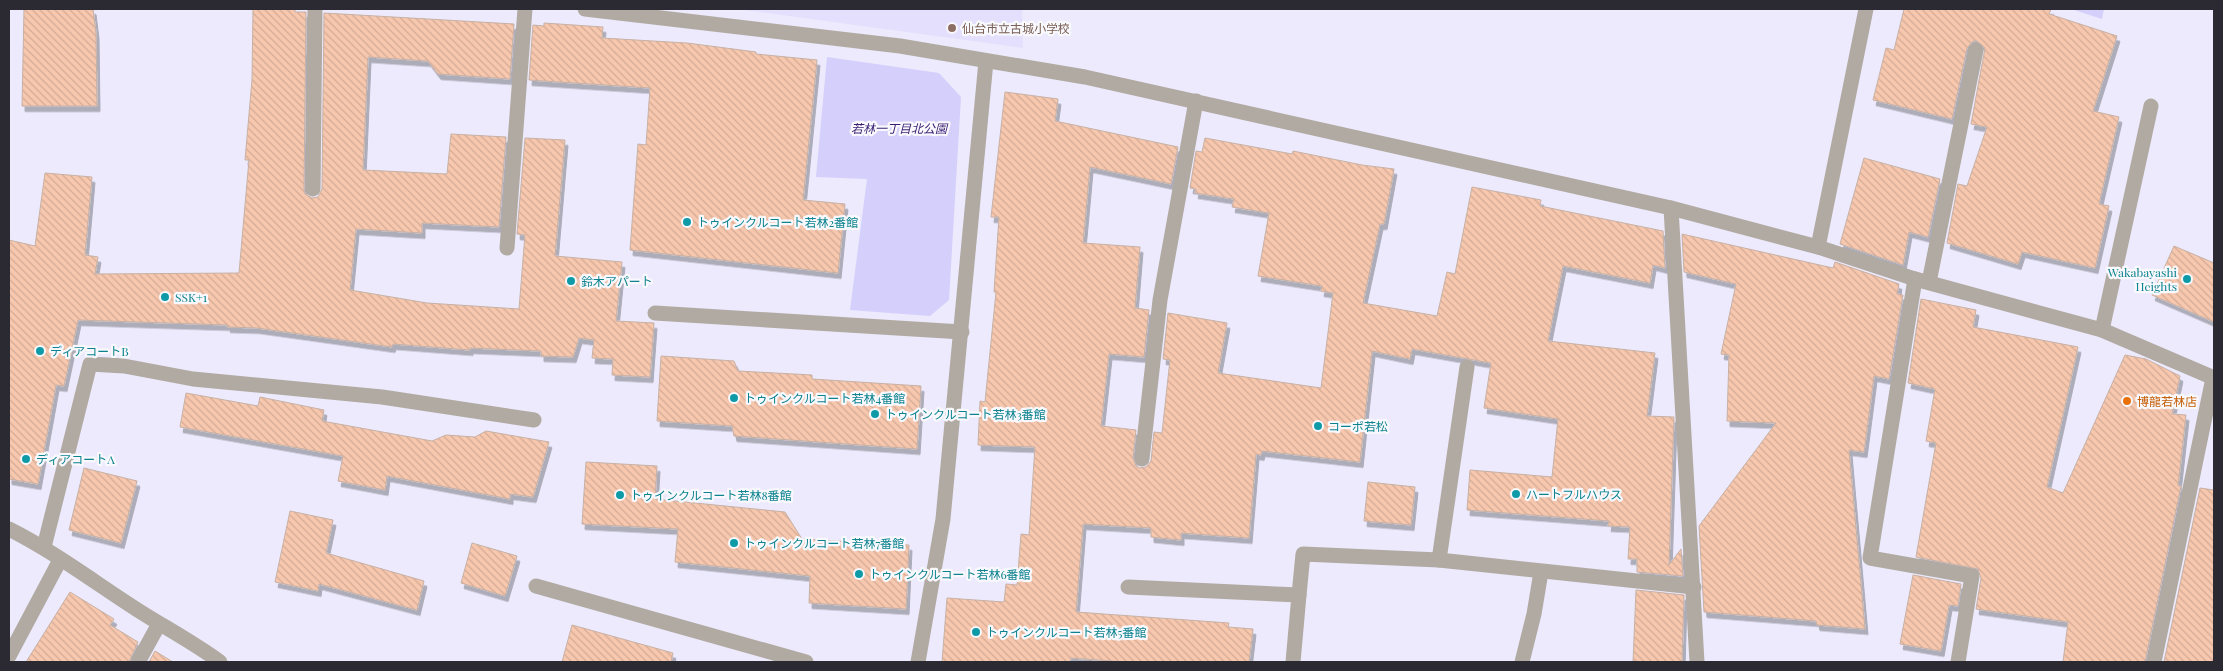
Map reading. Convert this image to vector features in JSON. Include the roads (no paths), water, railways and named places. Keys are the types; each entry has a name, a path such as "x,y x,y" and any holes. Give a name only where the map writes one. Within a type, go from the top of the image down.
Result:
{"street":[{"path":"313,189 315,9"},
{"path":"507,248 525,9"},
{"path":"585,9 900,46 1085,76 1672,208 1818,247 1922,281 2102,330 2214,378 2154,662"},
{"path":"1818,247 1866,9"},
{"path":"1958,662 1972,576 1870,558 1922,281 1976,50"},
{"path":"918,662 943,519 986,61"},
{"path":"1142,459 1160,300 1196,101"},
{"path":"2102,330 2152,106"},
{"path":"1672,208 1697,662"},
{"path":"655,314 962,332"},
{"path":"44,547 90,364 124,366 193,379 382,397 534,420"},
{"path":"1439,560 1467,366"},
{"path":"9,529 44,547 60,560 159,624 195,643 220,662"},
{"path":"1293,662 1303,554 1439,560 1694,587"},
{"path":"9,656 60,560"},
{"path":"1522,662 1534,614 1541,572"},
{"path":"536,586 806,662"},
{"path":"1128,586 1299,595"},
{"path":"138,662 159,624"}],"place":[{"name":"仙台市立古城小学校","path":"952,28"},
{"name":"トゥインクルコート若林2番館","path":"687,222"},
{"name":"Wakabayashi Heights","path":"2187,279"},
{"name":"鈴木アパート","path":"571,281"},
{"name":"SSK+1","path":"165,297"},
{"name":"ディアコートB","path":"40,351"},
{"name":"トゥインクルコート若林4番館","path":"734,398"},
{"name":"博龍若林店","path":"2127,401"},
{"name":"トゥインクルコート若林3番館","path":"875,414"},
{"name":"コーポ若松","path":"1318,426"},
{"name":"ディアコートA","path":"26,459"},
{"name":"ハートフルハウス","path":"1516,494"},
{"name":"トゥインクルコート若林8番館","path":"620,495"},
{"name":"トゥインクルコート若林7番館","path":"734,543"},
{"name":"トゥインクルコート若林6番館","path":"859,574"},
{"name":"トゥインクルコート若林5番館","path":"976,632"}],"park label":[{"name":"若林一丁目北公園","path":"899,128"}]}
